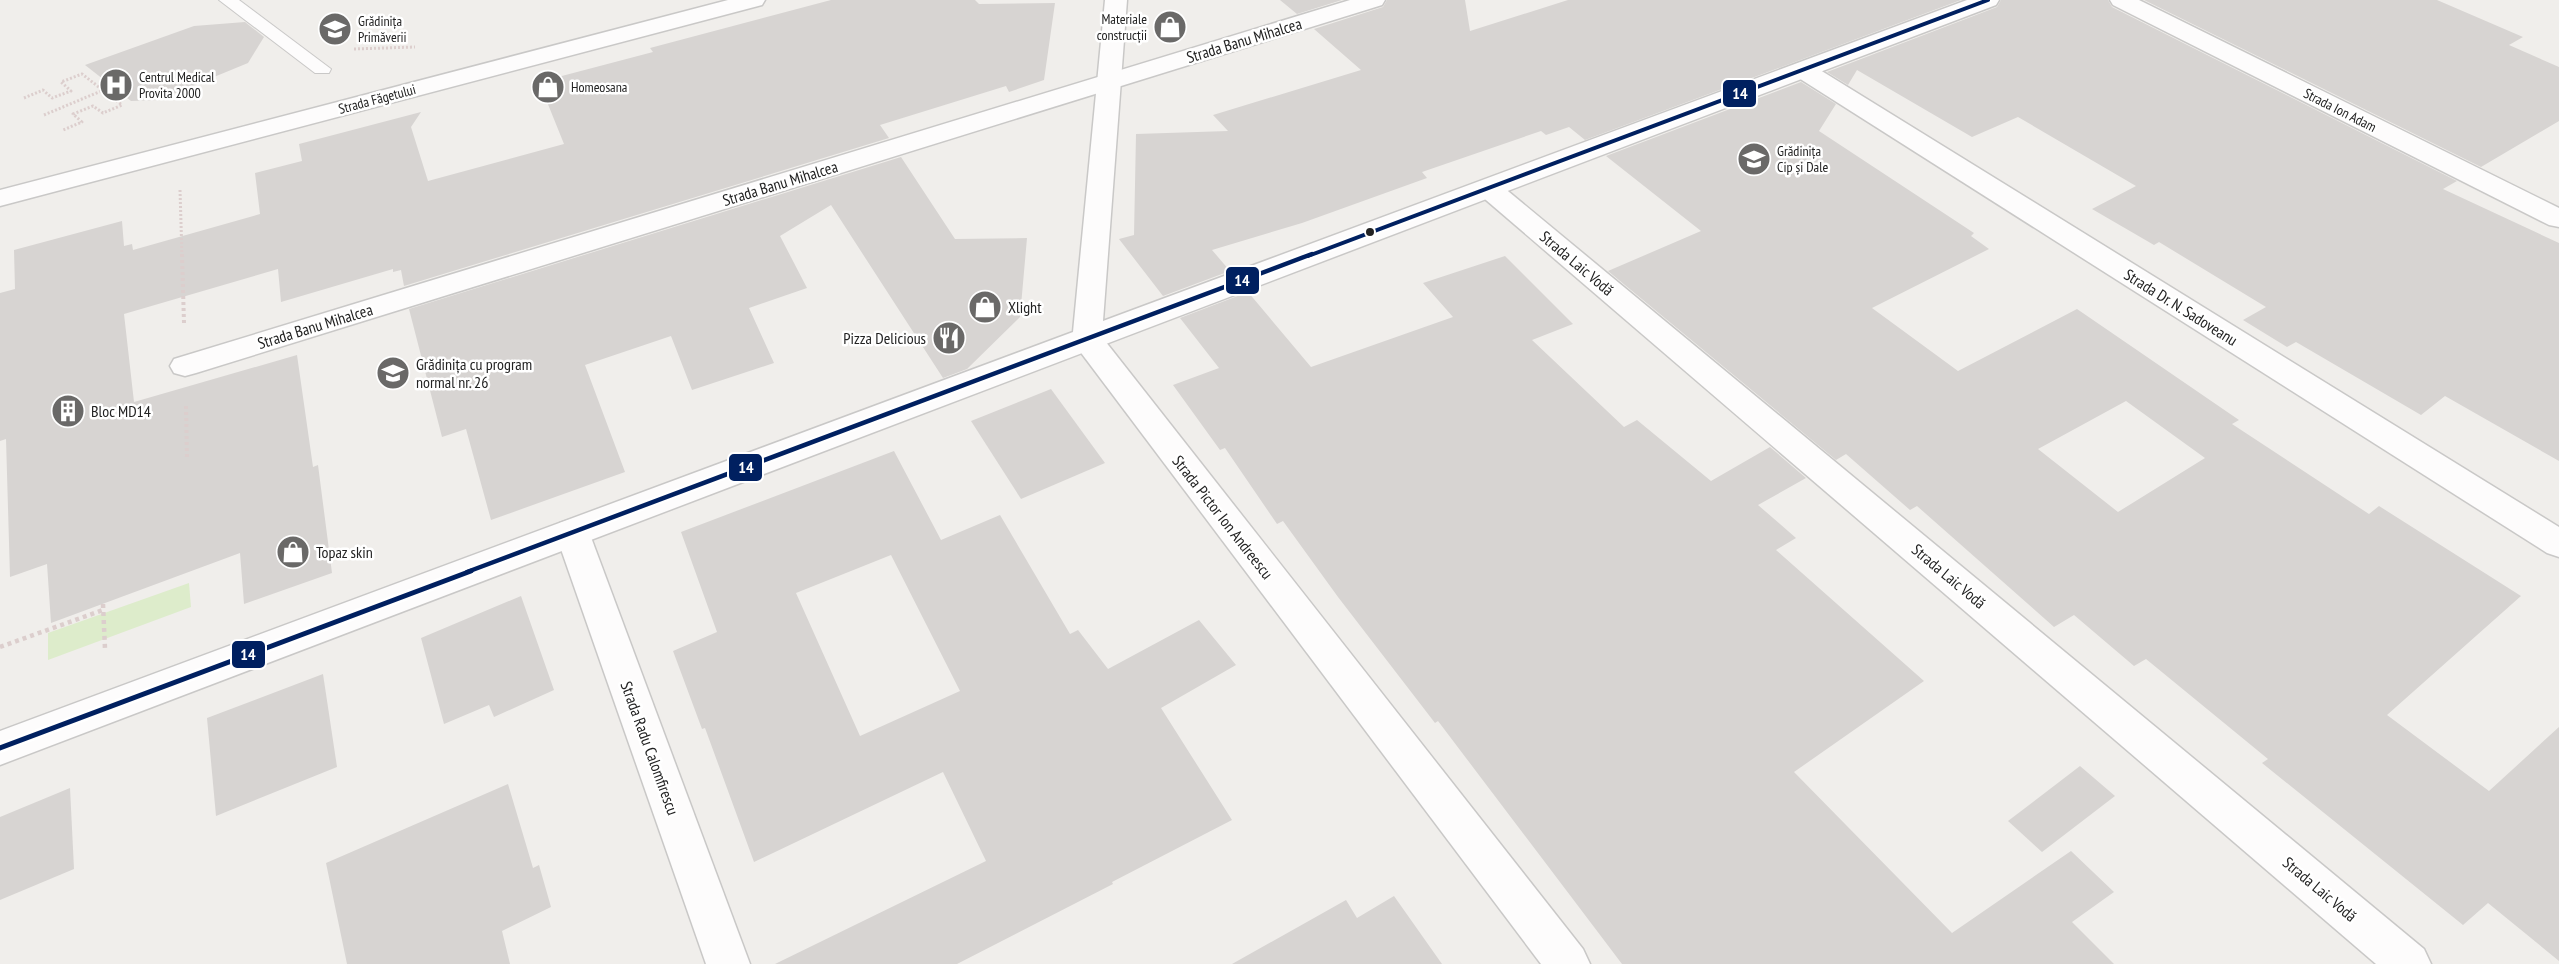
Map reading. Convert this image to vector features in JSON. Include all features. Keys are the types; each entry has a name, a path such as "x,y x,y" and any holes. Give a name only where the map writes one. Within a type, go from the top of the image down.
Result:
{"street":[{"name":"Strada Făgetului","path":"0,198 754,0"},
{"path":"1087,339 1116,0"},
{"name":"Strada Banu Mihalcea","path":"185,366 1374,0"},
{"path":"0,748 1988,0"},
{"name":"Strada Ion Adam","path":"2121,0 2559,219"},
{"name":"Strada Dr. N. Sadoveanu","path":"1803,70 2559,544"},
{"name":"Strada Laic Vodă","path":"1488,188 2409,964"},
{"name":"Strada Pictor Ion Andreescu","path":"1087,339 1568,964"},
{"name":"Strada Radu Calomfirescu","path":"573,532 728,964"}],"lane":[{"path":"228,0 322,69"}],"path":[{"path":"296,50 416,47"},
{"path":"24,98 43,90 52,98 71,91 61,82 82,74 122,105 103,113 93,106 73,114 82,122 63,130"},
{"path":"44,115 113,86"},
{"path":"180,182 187,459"},
{"path":"0,647 103,607 105,649"}],"green space":[{"path":"189,583 191,607 48,660 48,633"}],"building":[{"path":"831,0 975,0 979,4 1055,3 1044,80 1009,92 1006,86 880,125 889,138 404,286 401,270 393,272 393,269 281,302 278,269 124,314 134,402 297,355 313,467 318,465 332,573 244,604 240,553 51,623 47,564 10,577 6,439 0,441 0,293 15,289 14,250 122,221 124,246 132,244 133,250 260,214 255,173 302,161 299,144 421,112 411,127 428,181 564,144 539,82 653,52 650,48"},
{"path":"1280,0 1342,0 1297,14"},
{"path":"1387,0 1465,0 1470,31 1568,0 1961,0 1585,140 1569,127 1546,135 1541,131 1422,172 1427,178 1302,223 1212,250 1230,271 1163,296 1119,239 1134,235 1136,134 1228,131 1213,115 1361,70 1314,29 1383,7"},
{"path":"2001,0 2108,0 2112,7 2457,181 2443,189 2559,243 2559,461 2445,396 2421,415 2296,342 2287,347 2243,320 2266,307 2159,242 2154,245 2092,209 2136,186 2018,117 1972,137 1857,70 1848,85 1827,72 1997,7"},
{"path":"2144,0 2437,0 2523,37 2509,45 2559,67 2559,121 2481,167"},
{"path":"245,22 264,37 248,63 158,100 131,101 85,65 194,26"},
{"path":"1801,82 1836,104 1819,131 1974,233 1971,236 1989,249 1872,308 1958,371 2077,309 2239,420 2232,424 2369,514 2379,506 2521,596 2387,715 2489,791 2559,727 2559,961 2488,903 2463,925 2262,763 2268,759 2146,659 2134,666 2074,615 2054,627 1917,506 1910,510 1846,454 1836,460 1608,271 1701,231 1606,156","holes":["2126,401 2205,458 2118,512 2038,449"]},
{"path":"901,157 955,239 1027,238 1020,317 967,369 943,378 831,205 780,236 807,288 749,308 774,363 692,390 671,336 585,365 625,472 491,520 466,429 442,437 409,309"},
{"path":"1505,256 1573,324 1532,340 1624,427 1637,420 1711,481 1770,447 1806,478 1758,505 1796,538 1776,550 1924,681 1794,772 1952,933 2071,851 2114,892 2072,922 2114,964 1622,964 1438,721 1435,723 1338,597 1283,521 1277,524 1225,448 1220,450 1173,385 1219,368 1180,318 1248,292 1311,367 1453,317 1423,283"},
{"path":"1051,389 1105,463 1021,499 971,421"},
{"path":"894,451 941,540 1000,515 1070,634 1078,630 1108,669 1199,620 1236,665 1161,708 1232,820 957,964 775,964 986,861 943,772 754,862 705,728 702,729 673,651 717,632 681,532","holes":["891,555 960,691 860,736 796,593"]},
{"path":"521,596 554,690 494,717 489,705 444,724 421,638"},
{"path":"323,674 337,767 216,816 207,718"},
{"path":"2080,766 2115,796 2042,852 2008,821"},
{"path":"508,784 533,868 539,865 551,907 502,931 510,964 347,964 326,863"},
{"path":"70,788 74,869 0,900 0,817"},
{"path":"1394,896 1442,964 1232,964 1346,900 1357,918"}],"transit line":[{"name":"14","path":"0,748 1988,0"}],"place":[{"name":"Materiale construcții","path":"1170,27"},
{"name":"Grădinița Primăverii","path":"335,29"},
{"name":"Centrul Medical Provita 2000","path":"116,85"},
{"name":"Homeosana","path":"548,87"},
{"name":"Grădinița Cip și Dale","path":"1754,159"},
{"name":"Xlight","path":"985,307"},
{"name":"Pizza Delicious","path":"949,338"},
{"name":"Grădinița cu program normal nr. 26","path":"393,373"},
{"name":"Bloc MD14","path":"68,411"},
{"name":"Topaz skin","path":"293,552"}]}
